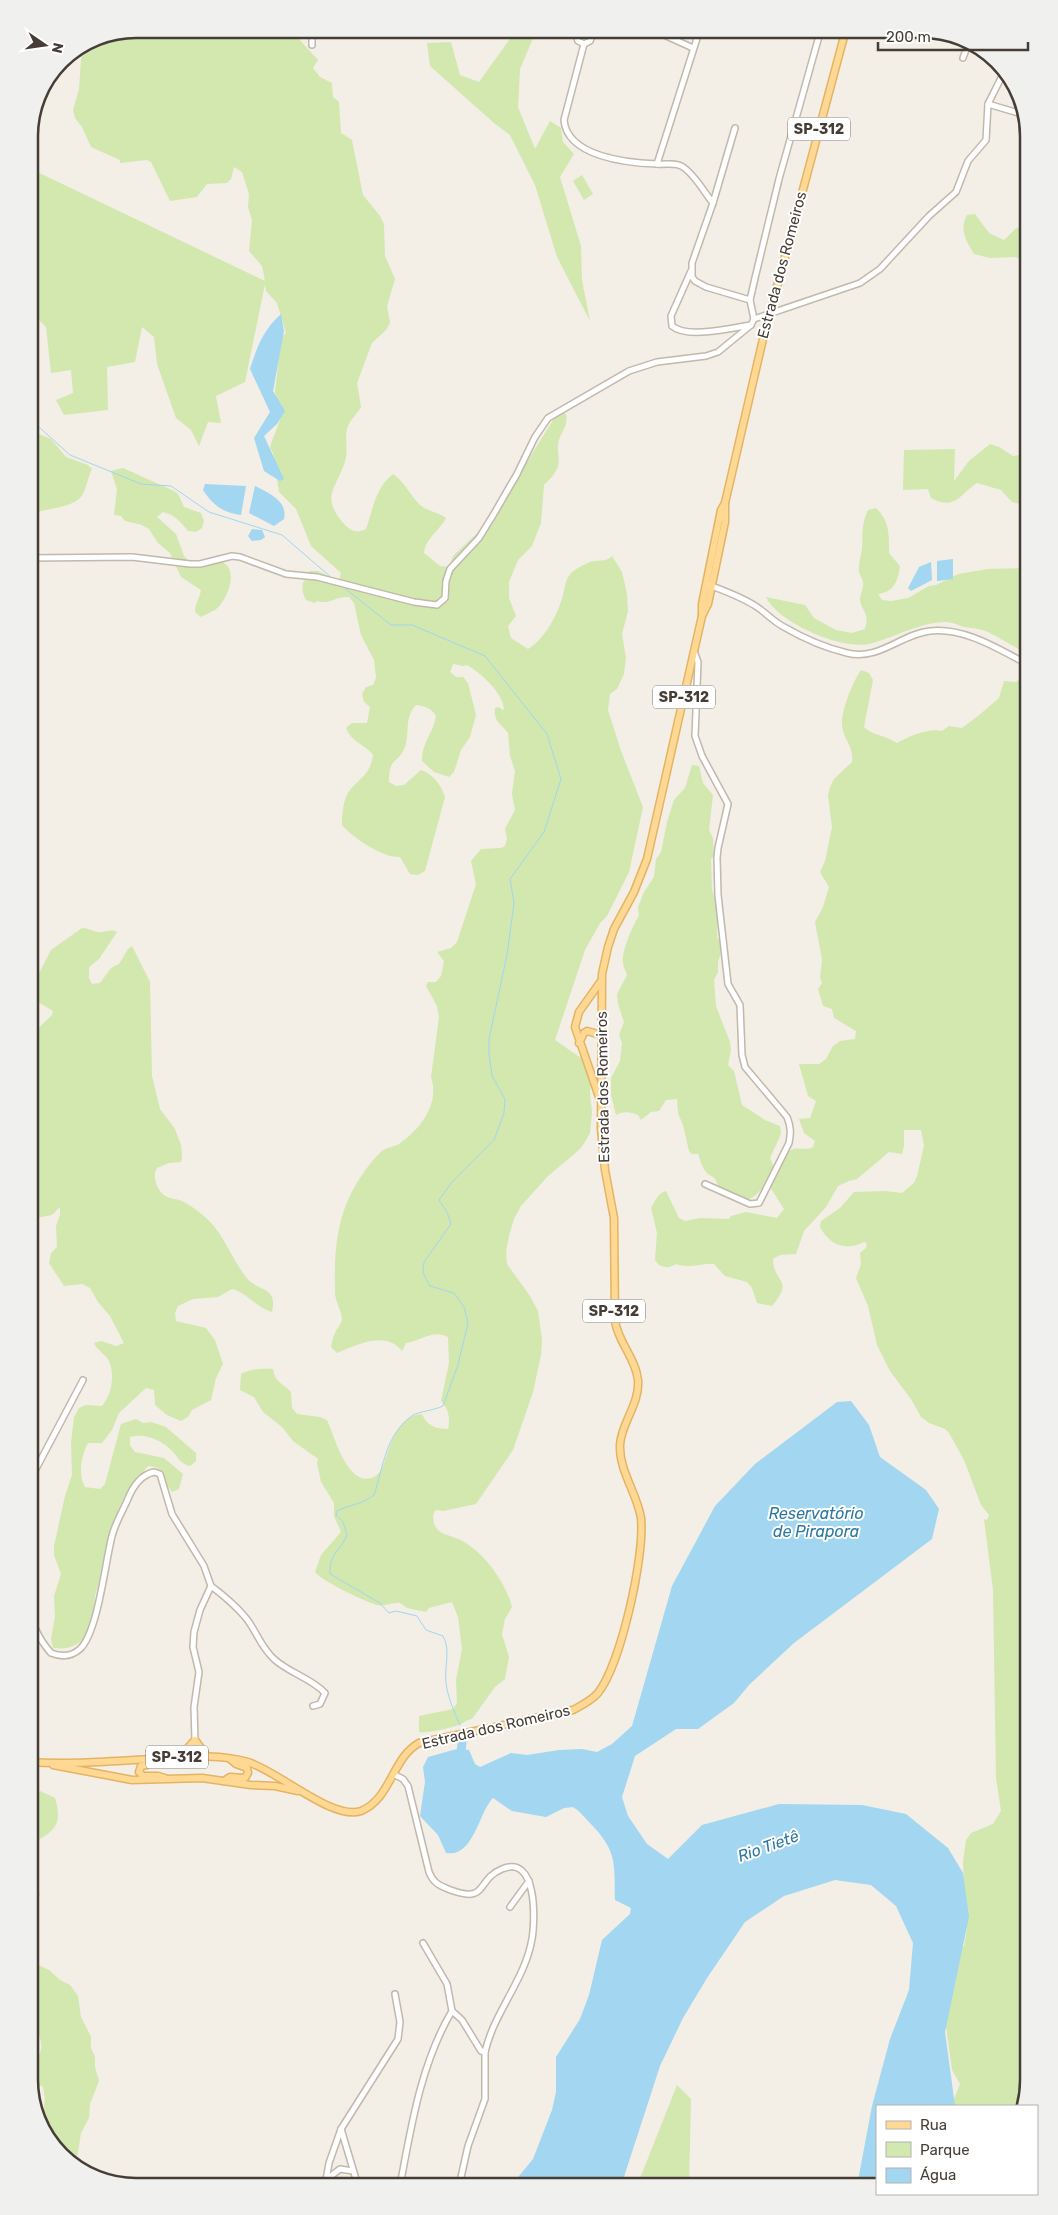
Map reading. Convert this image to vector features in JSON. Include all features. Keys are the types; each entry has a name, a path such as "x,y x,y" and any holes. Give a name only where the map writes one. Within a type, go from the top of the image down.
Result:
{"main road":[{"name":"Estrada dos Romeiros","path":"38,1763 207,1756 229,1758 264,1769 330,1807 343,1812 361,1811 378,1798 407,1752 419,1743 561,1714 584,1704 599,1691 620,1645 642,1533 636,1498 624,1468 620,1446 622,1435 636,1400 638,1382 632,1363 616,1331 615,1321 615,1225 603,1153 601,1100 602,980 605,959 614,929 634,892 647,859 702,616 708,604 709,585 725,522 725,503 770,314 844,38"},
{"path":"601,1100 576,1034 576,1020 579,1012 602,980"},
{"path":"579,1043 584,1033 588,1031 601,1035"},
{"path":"179,1757 195,1740 207,1756"},
{"path":"164,1758 157,1763 141,1766 139,1772 143,1776 158,1776 168,1779"},
{"path":"224,1781 230,1777 245,1778 248,1773 247,1768 236,1764 229,1758"},
{"name":"Estrada dos Romeiros","path":"42,1763 117,1779 150,1781 202,1778 251,1785 275,1786 304,1792"}],"street":[{"path":"312,38 312,44"},
{"path":"578,38 578,41 584,44"},
{"path":"591,38 590,41 584,44 564,120 567,132 588,151 604,157 624,162 675,164 682,166 713,203"},
{"path":"671,38 693,48"},
{"path":"657,164 697,38"},
{"path":"38,558 132,557 200,564 232,556 240,557 286,574 317,577 414,602 437,605 445,598 446,581 450,570 479,538 517,474 535,437 548,418 630,371 657,362 706,356 718,352 751,325 754,319 750,300 779,178 818,38"},
{"path":"963,58 966,48"},
{"path":"754,319 860,284 880,269 929,216 956,192 968,161 986,140 988,104 1001,78"},
{"path":"988,104 1017,112"},
{"path":"735,128 691,271 671,316 672,326 677,330 691,332 751,325"},
{"path":"691,271 692,277 699,284 750,300"},
{"path":"709,585 740,598 783,627 847,653 858,654 882,650 929,631 940,631 972,638 1020,661"},
{"path":"694,651 698,662 695,736 702,756 728,804 718,848 718,895 728,984 740,1005 742,1055 745,1067 787,1117 791,1126 791,1134 785,1151 759,1203 750,1204 705,1184"},
{"path":"38,1465 83,1380"},
{"path":"38,1635 51,1653 66,1656 80,1649 90,1630 112,1535 122,1512 136,1485 145,1475 157,1472 161,1477 165,1496 172,1514 204,1566 211,1586 246,1618 263,1648 278,1663 319,1686 325,1693 320,1704 313,1706"},
{"path":"195,1740 194,1707 199,1672 193,1647 194,1632 200,1610 211,1586"},
{"path":"393,1774 403,1779 408,1786 413,1814 429,1872 434,1882 462,1894 471,1895 480,1890 500,1870 512,1868 524,1872 529,1881 533,1907 533,1934 530,1948 519,1976 490,2036 485,2052 485,2099 468,2146 461,2177"},
{"path":"510,1907 529,1881"},
{"path":"423,1943 447,1984 452,2011 462,2020 480,2052 485,2052"},
{"path":"326,2177 330,2158 341,2129 398,2039 400,2022 395,1994"},
{"path":"402,2177 425,2074 434,2045 452,2011"},
{"path":"341,2129 355,2177"},
{"path":"328,2177 340,2169 352,2171"}],"green space":[{"path":"298,38 318,60 313,68 320,77 332,83 333,97 339,102 341,133 352,140 363,195 384,224 385,256 395,279 387,306 390,323 386,330 372,343 357,383 361,407 348,426 346,457 331,498 332,506 337,515 350,529 360,531 366,529 378,493 393,474 420,505 446,518 427,543 424,553 440,566 449,567 453,556 490,521 558,412 566,414 566,423 559,441 558,466 544,485 541,523 532,546 518,560 509,582 509,598 516,616 508,626 511,638 528,649 534,645 545,633 554,618 571,573 590,562 604,560 612,556 622,572 627,594 628,611 622,634 626,658 624,674 617,689 610,694 608,710 621,751 643,807 629,872 607,916 600,923 585,950 555,1040 581,1058 592,1074 590,1133 579,1150 548,1176 521,1206 514,1219 509,1236 506,1252 507,1264 530,1296 538,1311 542,1340 541,1355 533,1392 513,1450 476,1504 443,1511 436,1510 433,1518 435,1526 439,1531 461,1540 480,1554 494,1570 505,1588 512,1607 505,1619 502,1634 509,1657 505,1679 495,1687 472,1719 447,1728 419,1732 419,1716 453,1709 457,1703 456,1680 462,1649 458,1617 452,1602 429,1608 426,1612 407,1608 400,1603 377,1605 344,1591 315,1572 321,1555 341,1532 334,1516 334,1503 321,1482 317,1463 318,1459 293,1441 282,1427 263,1412 254,1397 240,1390 241,1374 256,1369 273,1369 277,1380 291,1392 292,1408 297,1414 320,1417 327,1420 346,1464 354,1474 368,1479 373,1478 380,1471 396,1433 406,1420 422,1414 432,1426 448,1429 448,1414 441,1401 449,1363 448,1337 437,1334 427,1336 406,1343 402,1351 387,1341 379,1340 362,1343 337,1353 331,1347 334,1335 342,1319 335,1294 336,1248 341,1219 360,1178 382,1151 399,1144 415,1131 431,1106 433,1087 431,1077 439,1017 437,1006 426,986 428,982 436,982 441,976 444,961 437,952 451,948 457,942 476,884 471,861 481,849 505,846 507,839 505,829 515,810 512,794 515,771 510,756 508,733 495,716 495,708 498,707 503,710 503,703 496,690 485,678 467,665 453,664 450,672 456,677 463,677 468,683 476,715 470,737 461,750 454,772 449,777 434,772 422,761 423,749 436,716 428,708 422,706 416,705 412,710 405,747 392,764 389,782 396,786 404,785 421,770 429,774 436,781 445,797 425,871 418,875 410,874 400,857 377,851 353,836 342,825 346,797 368,771 372,762 373,755 352,737 346,728 352,723 367,723 370,707 364,702 362,694 366,687 373,685 376,678 374,660 361,635 354,603 349,597 326,602 316,601 315,603 306,600 303,592 305,578 310,571 318,571 339,581 341,573 311,546 296,509 279,492 273,453 270,448 282,411 282,406 277,400 275,392 281,338 286,333 277,303 266,291 265,284 245,382 216,396 221,423 208,422 199,446 191,430 176,418 157,364 154,337 142,327 135,362 107,367 108,410 64,415 56,400 73,393 71,370 51,373 46,327 38,319 38,172 265,281 262,266 249,251 252,220 248,207 249,194 242,172 234,167 231,179 227,183 207,184 197,197 170,201 151,162 147,160 120,163 120,160 91,147 82,127 75,118 73,110 79,89 81,54 98,45 117,39"},
{"path":"511,38 533,38 520,69 518,107 535,149 550,121 561,128 563,142 574,154 560,177 581,246 582,280 590,321 557,257 535,185 510,135 430,66 427,43 451,42 460,75 479,82"},
{"path":"582,175 593,194 584,200 573,181"},
{"path":"975,214 989,233 1004,240 1015,229 1020,227 1020,259 990,258 974,254 966,240 964,230 967,215"},
{"path":"38,434 51,439 66,457 88,465 92,469 80,498 67,505 38,511"},
{"path":"990,444 999,447 1013,456 1020,455 1020,504 1012,502 1001,490 977,483 956,500 946,503 931,498 928,489 903,490 904,450 955,449 954,481 969,461"},
{"path":"123,468 174,491 178,494 184,507 201,513 204,521 202,528 196,532 188,531 177,519 167,513 163,512 157,517 176,534 184,556 190,562 219,561 227,566 231,578 230,586 224,600 215,610 201,617 195,612 201,590 181,577 170,553 158,543 149,529 142,525 125,521 121,516 114,515 117,489 111,471"},
{"path":"876,508 884,518 889,535 889,553 900,566 894,585 888,591 878,594 882,600 891,601 908,598 929,586 936,585 958,574 988,569 1020,568 1020,650 987,632 946,622 916,627 869,644 843,643 828,639 797,625 773,607 766,597 805,605 814,618 836,630 852,633 865,629 866,615 860,599 863,582 859,566 864,520 868,510"},
{"path":"861,670 869,673 873,680 864,727 897,743 913,735 937,730 942,731 949,726 962,728 999,698 1004,681 1016,682 1020,679 1020,2092 1017,2105 951,2105 960,2084 952,2070 942,1997 958,1952 964,1946 967,1929 965,1921 963,1862 966,1840 971,1833 993,1824 1001,1811 996,1778 993,1590 984,1519 987,1520 989,1515 981,1505 964,1460 949,1433 921,1417 911,1399 890,1371 877,1345 868,1306 856,1278 861,1264 860,1253 866,1248 867,1243 864,1242 850,1246 838,1245 828,1238 820,1227 821,1221 840,1208 854,1192 885,1191 902,1193 914,1183 924,1146 921,1130 904,1130 902,1154 889,1152 857,1179 838,1186 826,1207 804,1231 796,1254 780,1255 773,1259 776,1273 783,1286 779,1297 772,1306 757,1303 752,1288 747,1282 725,1276 714,1264 686,1266 676,1264 668,1267 659,1265 655,1260 657,1233 651,1208 659,1195 666,1191 679,1218 685,1221 700,1218 729,1219 731,1216 746,1212 777,1218 784,1209 768,1184 764,1185 755,1196 743,1201 737,1201 725,1196 716,1180 702,1166 698,1154 692,1154 689,1151 678,1113 677,1099 666,1100 659,1111 651,1112 641,1120 638,1115 630,1113 616,1115 611,1095 611,1078 620,1061 622,1043 619,1035 624,1022 617,994 627,975 623,966 626,946 639,916 638,907 644,892 654,877 656,859 661,852 674,800 685,788 692,765 699,766 703,783 713,795 709,830 713,838 714,856 711,859 712,889 718,912 717,937 721,944 718,972 714,980 716,1006 730,1042 731,1050 728,1065 734,1071 742,1105 765,1120 780,1126 781,1134 770,1158 774,1167 793,1149 813,1147 815,1141 804,1133 799,1119 810,1118 816,1101 808,1096 799,1064 819,1064 826,1059 833,1046 840,1041 855,1039 856,1031 834,1018 832,1009 823,1006 818,989 822,983 820,978 822,960 815,922 823,907 829,887 820,872 825,861 832,827 828,795 834,779 852,762 851,751 843,730 842,719 848,696"},
{"path":"82,928 98,932 112,930 117,932 99,959 89,967 89,978 92,984 100,983 111,968 119,964 132,946 150,982 152,1076 160,1109 175,1129 181,1145 181,1162 169,1163 157,1168 155,1178 157,1186 164,1195 188,1204 211,1223 246,1277 270,1293 273,1303 272,1312 232,1289 218,1297 193,1299 178,1306 175,1313 176,1321 206,1328 215,1340 223,1364 216,1378 211,1400 192,1410 188,1417 181,1421 167,1415 155,1405 154,1390 146,1388 119,1413 112,1430 102,1443 88,1443 81,1465 85,1487 100,1489 105,1484 121,1424 136,1419 143,1423 151,1422 166,1427 196,1453 196,1461 190,1466 184,1464 169,1448 159,1441 142,1436 130,1437 130,1445 135,1452 164,1458 183,1474 179,1489 172,1492 167,1485 163,1471 148,1466 125,1495 119,1508 95,1596 94,1612 87,1634 77,1644 68,1648 53,1648 51,1639 55,1616 54,1596 61,1574 54,1555 54,1546 65,1496 72,1475 71,1443 74,1417 79,1408 86,1405 102,1406 112,1384 112,1372 109,1361 94,1343 101,1341 116,1346 124,1343 110,1316 98,1302 90,1288 82,1284 64,1286 49,1263 51,1253 57,1247 56,1226 60,1215 60,1207 52,1215 38,1218 38,1028 52,1015 53,1011 38,1002 38,975 51,950"},
{"path":"40,1791 55,1798 58,1814 55,1826 38,1840 38,1792"},
{"path":"38,1965 49,1970 60,1980 70,1985 78,1996 81,2017 91,2037 91,2048 95,2057 95,2067 99,2081 90,2104 89,2118 81,2133 77,2158 58,2139 43,2111 45,2099 43,2087 40,2085 38,2087 38,2056 41,2043 38,2030"},
{"path":"677,2085 691,2099 689,2178 640,2178"}],"water":[{"path":"281,314 284,331 273,391 285,411 277,424 264,436 284,479 280,481 264,471 254,438 270,412 250,369 261,339"},
{"path":"205,484 246,486 241,515 224,510 215,504 203,490"},
{"path":"255,486 276,498 283,507 284,519 274,526 249,513"},
{"path":"252,529 262,530 265,537 261,540 252,541 248,536"},
{"path":"953,559 953,579 937,581 937,561"},
{"path":"931,562 932,580 911,591 908,588 919,567"},
{"name":"Reservatório de Pirapora","path":"851,1401 869,1425 880,1457 926,1490 939,1509 932,1539 794,1643 749,1685 734,1703 698,1729 676,1729 635,1756 622,1797 628,1816 647,1844 668,1859 702,1825 779,1804 862,1805 906,1814 948,1848 963,1873 969,1917 945,2032 955,2105 876,2105 876,2178 859,2178 872,2106 890,2039 909,1990 913,1943 896,1906 871,1885 835,1880 784,1896 745,1922 707,1978 683,2018 660,2066 624,2178 518,2177 533,2159 552,2110 556,2092 556,2057 580,2019 589,1995 602,1940 630,1914 631,1908 615,1900 613,1858 606,1842 578,1810 573,1807 564,1808 546,1817 512,1811 493,1798 469,1841 455,1853 446,1853 438,1835 420,1816 425,1782 423,1767 428,1757 457,1749 469,1750 475,1764 480,1767 511,1753 527,1755 559,1750 582,1749 597,1752 612,1744 632,1726 672,1586 715,1506 755,1464 837,1402"}],"waterway":[{"path":"38,426 70,455 141,484 171,486 209,512 282,535 333,579"},
{"path":"342,586 391,625 412,625 485,656 547,734 561,779 544,832 510,879 514,903 507,955 489,1039 492,1076 505,1099 504,1113 494,1140 452,1182 439,1200 447,1212 451,1224 424,1262 423,1273 430,1286 454,1293 464,1307 468,1323 458,1365 443,1406 413,1415 396,1432 387,1451 374,1495 337,1511 336,1515 343,1522 347,1535 333,1557 330,1567 330,1574 380,1603 389,1613 396,1611 417,1616 426,1630 443,1636 447,1647 447,1689 451,1705 460,1725"},
{"path":"460,1760 462,1743"}],"water label":[{"name":"Rio Tietê","path":"768,1846"}]}
